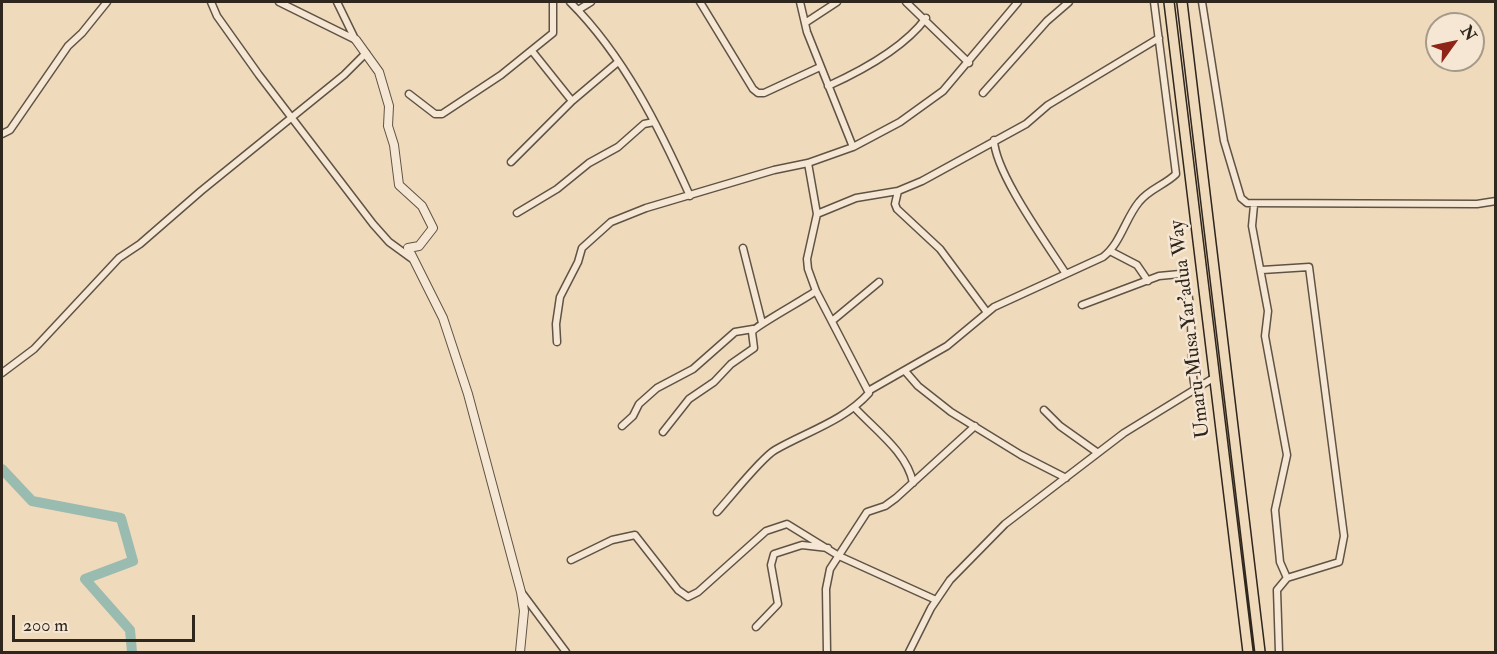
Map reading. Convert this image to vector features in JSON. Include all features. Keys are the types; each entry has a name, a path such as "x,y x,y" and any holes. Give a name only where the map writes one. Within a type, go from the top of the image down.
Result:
{"main road":[{"name":"Umaru Musa Yar'adua Way","path":"1169,2 1248,652"},
{"name":"Umaru Musa Yar'adua Way","path":"1182,2 1260,652"}],"street":[{"path":"3,136 68,46 82,33 107,2"},
{"path":"211,2 217,16 374,224 389,242 411,258"},
{"path":"279,2 356,40"},
{"path":"336,2 356,40 379,72 388,106 388,126 394,145 399,185 422,206 433,228 418,246 408,248 443,318 468,394 521,592 524,611 520,652"},
{"path":"409,94 439,115 532,51 553,33 553,2"},
{"path":"570,2 618,62 654,122 690,196"},
{"path":"578,10 591,2"},
{"path":"700,2 753,89 758,93 764,93 820,67"},
{"path":"800,2 820,67 853,147"},
{"path":"805,23 837,2"},
{"path":"906,2 915,4 969,63"},
{"path":"557,342 555,324 560,297 584,244 624,215 774,170 808,163 853,147 928,104 969,63 1018,2"},
{"path":"983,93 1047,21 1069,2"},
{"path":"717,512 774,451 816,432 828,421 854,408 870,390 947,346 986,311 1091,263 1110,251 1136,204 1147,192 1176,174 1154,2"},
{"path":"1202,2 1224,141 1241,198 1254,205 1477,204 1496,201"},
{"path":"828,86 864,68 905,40 926,18"},
{"path":"818,214 856,198 898,191 922,181 1026,124 1048,105 1159,38"},
{"path":"532,51 572,101"},
{"path":"2,373 34,349 119,258 140,244 344,75 366,53"},
{"path":"511,162 572,101 618,62"},
{"path":"517,213 557,189 589,163 618,147 644,124 654,122"},
{"path":"994,140 997,157 1012,186 1066,274"},
{"path":"808,163 818,214 807,259 816,291 870,390"},
{"path":"898,191 895,204 897,209 940,249 986,311"},
{"path":"1254,205 1252,226 1268,311 1265,336 1287,455 1275,510 1280,562 1287,578"},
{"path":"743,248 762,323"},
{"path":"1110,251 1137,265 1148,280"},
{"path":"1262,270 1309,267 1344,536 1340,562 1287,578 1277,590 1279,652"},
{"path":"1082,305 1148,280 1176,273 1183,277 1194,348 1192,372 1195,387"},
{"path":"832,321 879,282"},
{"path":"622,426 633,416 639,404 657,388 693,369 735,332 753,329 781,315 816,291"},
{"path":"663,432 689,399 714,382 731,364 754,348 753,329"},
{"path":"905,371 932,398 1021,455 1066,478"},
{"path":"909,652 936,600 950,580 1005,524 1124,433 1195,387 1215,377"},
{"path":"854,408 891,445 912,475 913,483"},
{"path":"1044,410 1066,431 1098,453"},
{"path":"827,652 827,579 830,569 867,512 888,504 975,426"},
{"path":"571,560 612,540 635,536 678,590 688,597 698,592 772,528 787,524 839,556 936,600"},
{"path":"756,627 778,604 771,565 774,554 802,545 828,548"},
{"path":"521,592 566,652"}],"waterway":[{"path":"2,469 32,501 121,518 133,561 85,579 130,630 132,652"}]}
